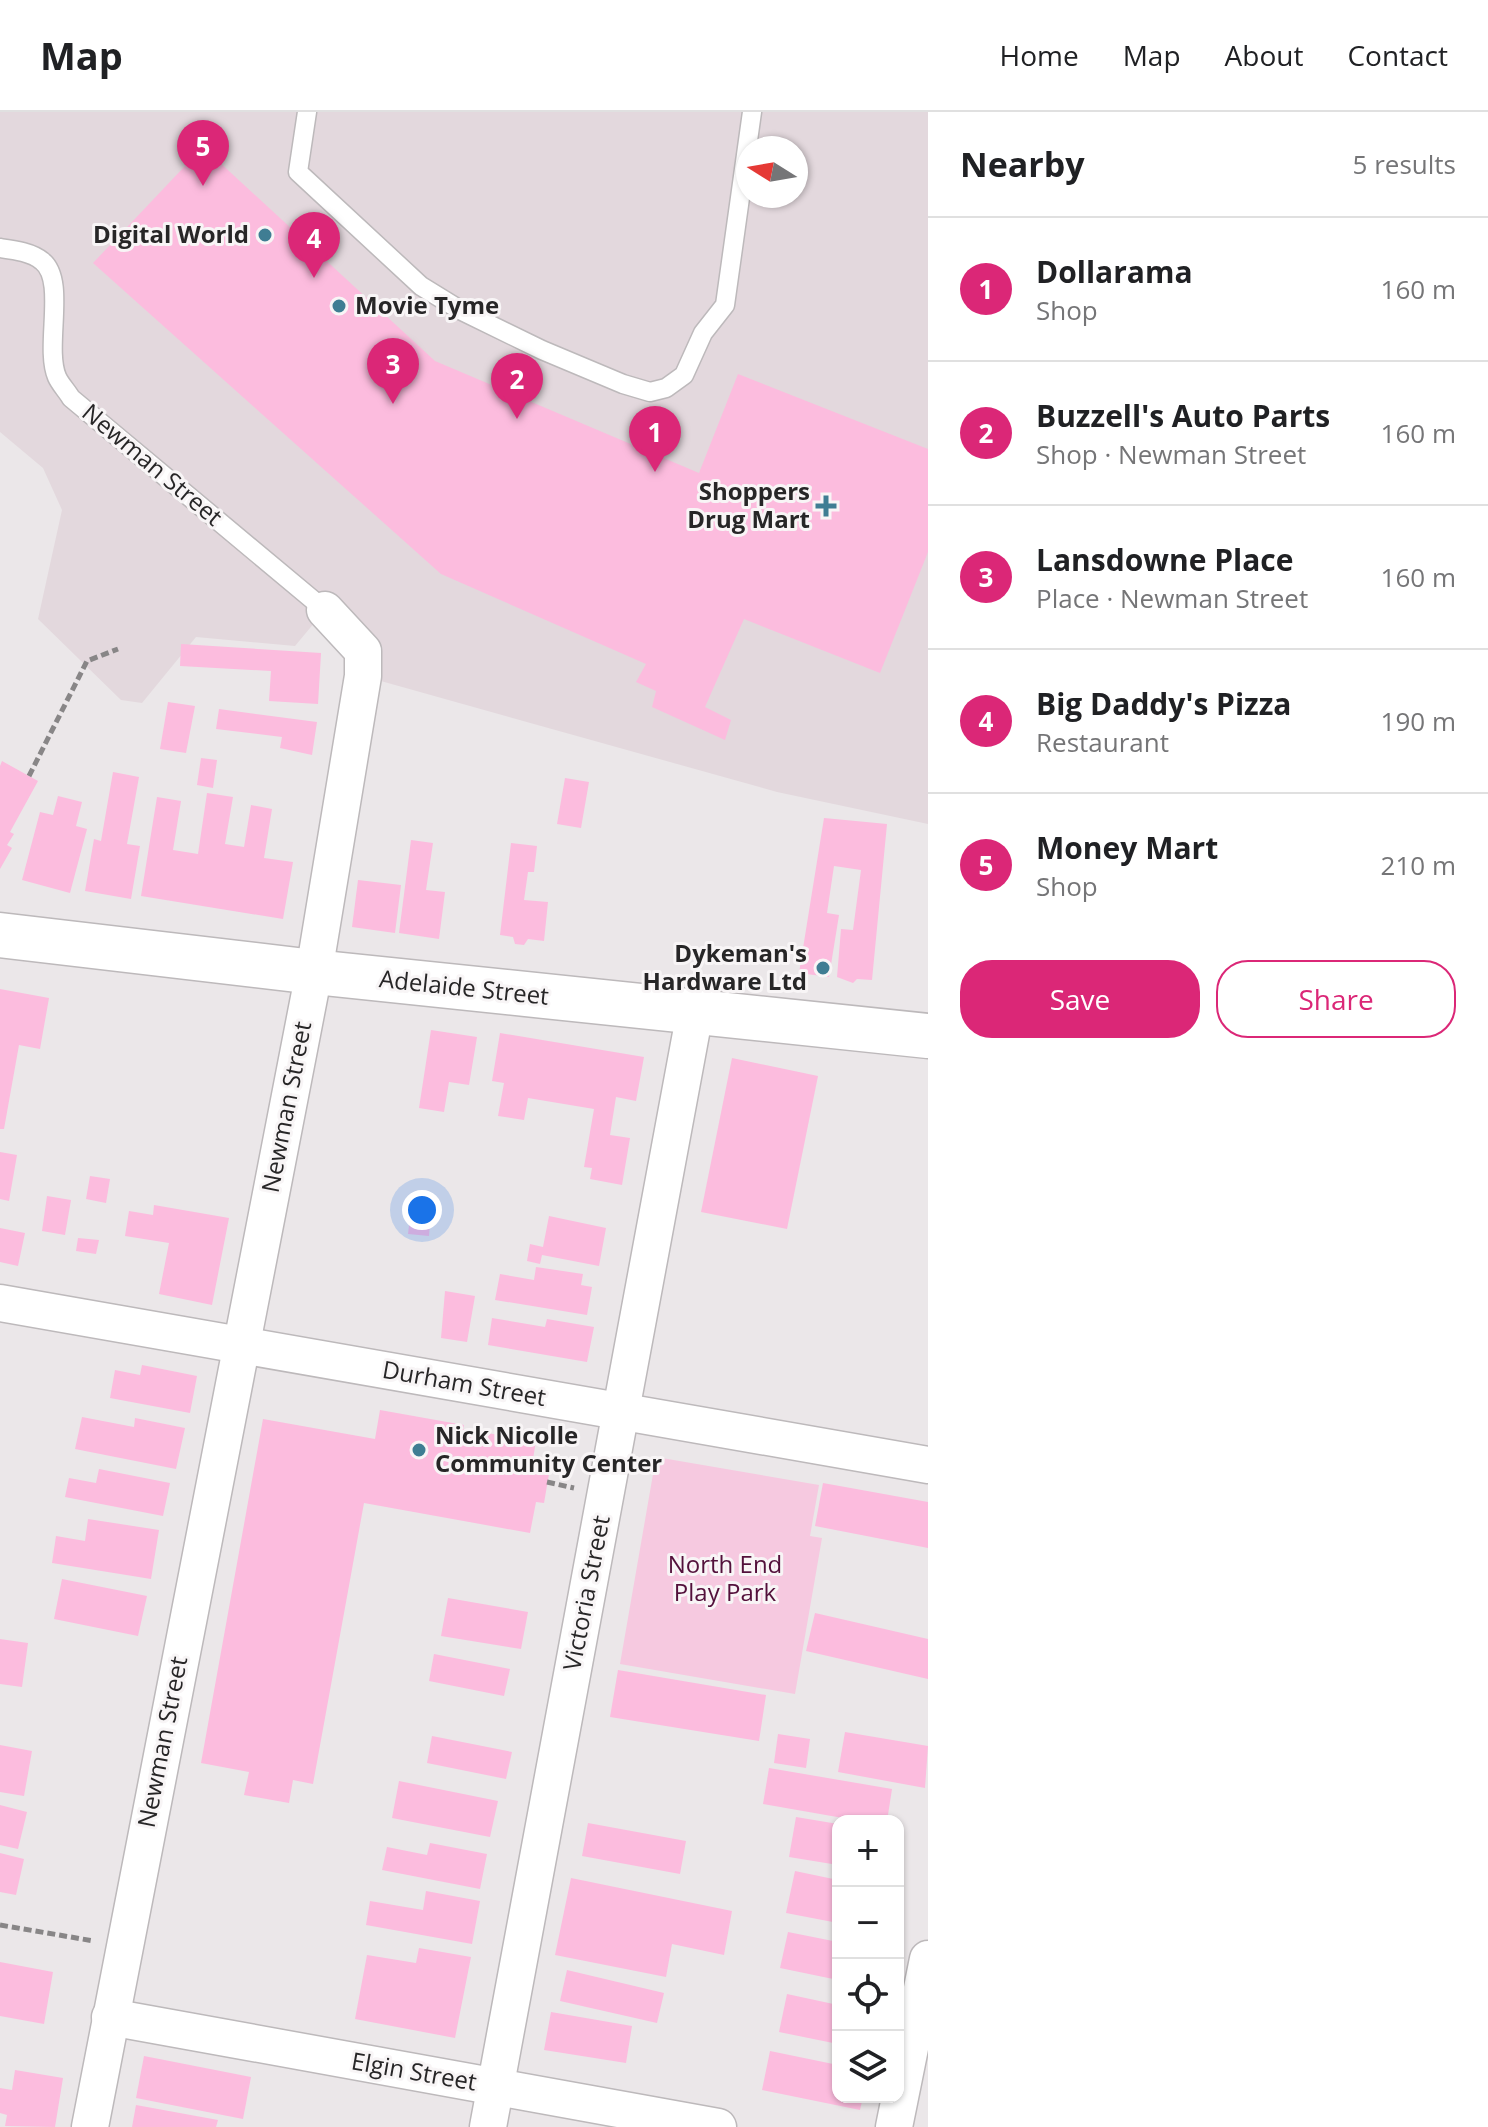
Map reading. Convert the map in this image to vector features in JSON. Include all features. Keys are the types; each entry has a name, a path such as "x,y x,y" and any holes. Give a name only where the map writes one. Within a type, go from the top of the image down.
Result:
{"street":[{"name":"Newman Street","path":"90,2127 314,972 364,663 363,651 325,610"},
{"name":"Adelaide Street","path":"0,935 314,972 928,1036"},
{"name":"Victoria Street","path":"488,2127 695,1012"},
{"name":"Durham Street","path":"0,1303 928,1465"},
{"path":"894,2127 928,1959"},
{"name":"Elgin Street","path":"110,2017 718,2127"}],"lane":[{"path":"307,112 298,172 421,286 460,310 542,350 650,392 666,388 684,375 703,333 725,305 752,112"},
{"name":"Newman Street","path":"0,248 22,251 43,261 53,276 52,352 57,378 71,398 325,610"}],"path":[{"path":"29,776 87,661 118,649"},
{"path":"0,1925 124,1946"}],"shaded area":[{"path":"0,112 928,112 928,824 777,792 363,676 325,610 295,646 196,637 142,703 121,700 38,619 62,510 43,468 0,432"}],"green space":[{"name":"North End Play Park","path":"656,1457 819,1485 810,1536 822,1538 795,1694 620,1664"}],"building":[{"path":"203,147 435,361 699,473 738,374 928,449 928,552 880,673 744,619 705,707 731,720 725,740 652,707 656,691 636,682 646,664 441,574 93,263"},
{"path":"181,644 321,653 318,704 269,701 271,671 180,666"},
{"path":"168,702 195,706 186,753 160,749"},
{"path":"219,709 317,722 312,755 280,748 282,737 216,729"},
{"path":"201,758 217,760 213,788 197,785"},
{"path":"2,761 38,781 10,832 14,834 7,845 12,848 0,869 0,766"},
{"path":"113,772 139,777 127,844 140,846 131,899 85,891 94,839 101,841"},
{"path":"565,778 589,782 581,828 557,824"},
{"path":"207,793 233,797 225,844 244,847 251,805 272,809 264,858 293,862 283,919 141,896 157,797 181,801 173,850 198,854"},
{"path":"58,796 82,802 76,826 87,829 70,893 22,880 40,812 53,815"},
{"path":"824,818 887,824 872,980 857,979 853,983 837,977 841,929 853,930 861,870 834,866 827,913 839,915 829,977 799,973"},
{"path":"411,840 433,843 426,890 445,892 439,939 399,933"},
{"path":"511,843 537,846 534,872 528,872 524,900 548,902 544,941 528,939 524,945 515,944 513,937 500,935"},
{"path":"358,880 401,885 395,933 352,927"},
{"path":"0,989 49,998 40,1049 19,1045 4,1129 0,1129"},
{"path":"431,1030 477,1037 469,1085 449,1082 444,1112 419,1108"},
{"path":"500,1033 644,1057 636,1101 616,1097 610,1135 630,1138 622,1185 590,1179 592,1168 584,1167 594,1109 528,1098 524,1120 498,1116 504,1083 492,1081"},
{"path":"732,1058 818,1076 787,1229 701,1212"},
{"path":"0,1152 17,1155 9,1201 0,1199"},
{"path":"90,1176 110,1179 106,1203 86,1199"},
{"path":"47,1196 71,1200 65,1235 42,1231"},
{"path":"154,1205 229,1218 212,1305 159,1294 169,1243 125,1236 129,1211 153,1215"},
{"path":"411,1208 431,1210 429,1236 408,1234"},
{"path":"549,1216 606,1228 599,1266 542,1255 540,1264 527,1261 530,1244 543,1247"},
{"path":"0,1228 25,1233 18,1266 0,1262"},
{"path":"78,1238 99,1240 96,1254 76,1251"},
{"path":"536,1267 583,1274 581,1285 592,1287 587,1315 495,1300 500,1274 534,1280"},
{"path":"445,1291 475,1296 467,1342 441,1338"},
{"path":"492,1318 545,1327 547,1319 594,1327 587,1362 488,1345"},
{"path":"142,1365 197,1376 190,1413 110,1398 115,1370 140,1375"},
{"path":"380,1410 464,1425 463,1429 536,1441 531,1471 549,1474 544,1503 536,1502 530,1533 364,1503 313,1784 293,1780 289,1803 244,1795 249,1772 201,1763 263,1419 375,1439"},
{"path":"82,1417 134,1427 135,1418 185,1428 176,1469 75,1449"},
{"path":"99,1469 170,1483 163,1516 65,1497 69,1478 96,1483"},
{"path":"823,1483 928,1502 928,1548 815,1526"},
{"path":"88,1519 159,1530 151,1579 52,1563 56,1536 85,1541"},
{"path":"62,1579 147,1596 138,1636 54,1619"},
{"path":"448,1598 528,1612 521,1649 441,1636"},
{"path":"815,1613 928,1639 928,1679 806,1651"},
{"path":"0,1639 28,1643 22,1687 0,1684"},
{"path":"434,1654 510,1669 504,1696 429,1681"},
{"path":"618,1670 766,1695 759,1741 610,1717"},
{"path":"845,1732 928,1746 925,1788 838,1772"},
{"path":"778,1734 810,1739 806,1768 774,1763"},
{"path":"432,1736 512,1752 506,1779 427,1763"},
{"path":"0,1745 32,1751 24,1796 0,1792"},
{"path":"769,1768 892,1789 888,1815 832,1816 763,1804"},
{"path":"399,1781 498,1801 490,1837 392,1818"},
{"path":"0,1805 27,1812 18,1849 0,1845"},
{"path":"796,1817 832,1823 832,1864 789,1857"},
{"path":"588,1823 686,1841 680,1874 582,1856"},
{"path":"430,1843 487,1854 480,1889 382,1870 387,1847 427,1855"},
{"path":"0,1853 24,1859 16,1895 0,1892"},
{"path":"795,1871 832,1879 832,1922 786,1913"},
{"path":"571,1878 732,1911 724,1955 672,1944 666,1977 555,1955"},
{"path":"426,1891 480,1901 472,1944 366,1925 370,1901 423,1910"},
{"path":"788,1932 832,1941 832,1979 780,1968"},
{"path":"419,1948 471,1957 455,2038 355,2019 367,1955 416,1963"},
{"path":"0,1962 53,1972 44,2024 0,2016"},
{"path":"567,1970 664,1993 657,2023 560,2001"},
{"path":"787,1994 832,2004 832,2043 779,2032"},
{"path":"551,2012 632,2026 626,2063 544,2050"},
{"path":"770,2051 832,2064 832,2103 862,2103 860,2110 762,2090"},
{"path":"144,2056 251,2077 243,2119 136,2098"},
{"path":"15,2070 63,2078 55,2127 5,2126 7,2115 0,2113 0,2088 12,2090"},
{"path":"136,2105 218,2120 216,2127 132,2127"}],"place":[{"name":"Money Mart","path":"203,186"},
{"name":"Digital World","path":"265,235"},
{"name":"Big Daddy's Pizza","path":"314,278"},
{"name":"Movie Tyme","path":"339,306"},
{"name":"Lansdowne Place","path":"393,404"},
{"name":"Buzzell's Auto Parts","path":"517,419"},
{"name":"Dollarama","path":"655,472"},
{"name":"Shoppers Drug Mart","path":"826,506"},
{"name":"Dykeman's Hardware Ltd","path":"823,968"},
{"name":"Nick Nicolle Community Center","path":"419,1450"}]}
